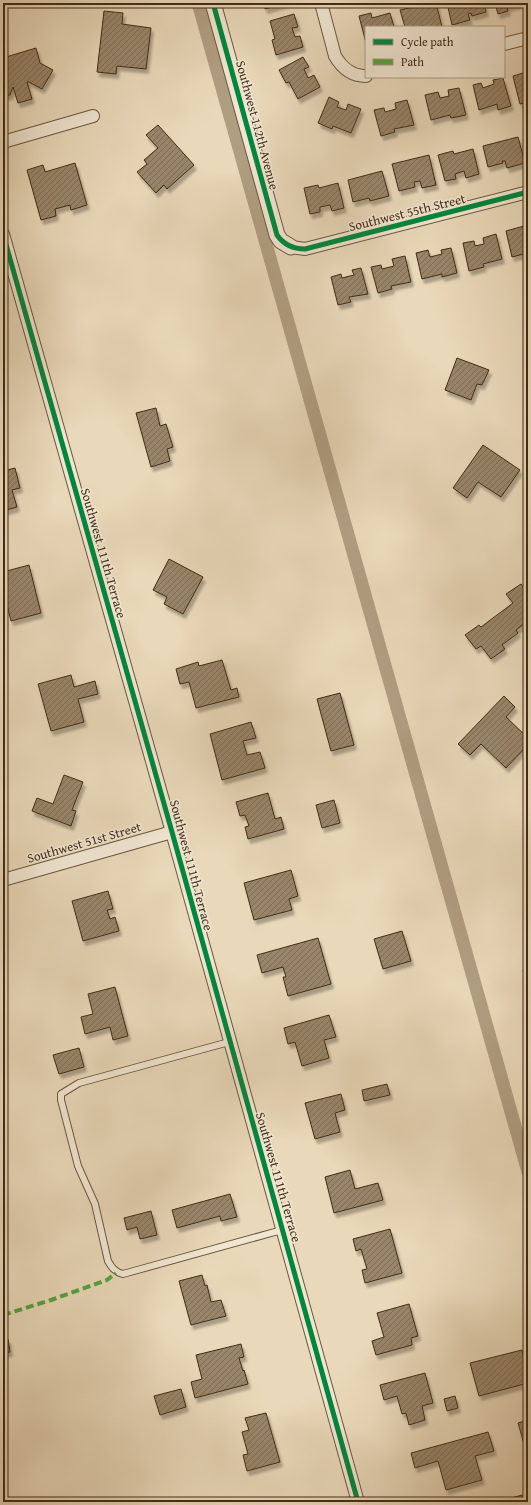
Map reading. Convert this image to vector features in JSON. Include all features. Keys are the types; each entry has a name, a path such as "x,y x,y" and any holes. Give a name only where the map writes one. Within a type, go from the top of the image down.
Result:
{"street":[{"name":"Southwest 112th Avenue","path":"213,3 277,235 281,241 291,247"},
{"path":"321,3 335,56 343,68 350,73 358,76 365,76"},
{"path":"505,44 528,38"},
{"path":"3,142 93,116"},
{"name":"Southwest 55th Street","path":"291,247 305,249 528,192"},
{"name":"Southwest 111th Terrace","path":"3,234 172,832 229,1042 358,1502"},
{"name":"Southwest 51st Street","path":"3,880 172,832"}],"lane":[{"path":"229,1042 80,1084 61,1094 61,1100 78,1166 95,1204 108,1261 116,1273 123,1274 282,1230"}],"building":[{"path":"264,3 287,3 265,9"},
{"path":"412,3 436,3 442,26 405,26 400,10 413,7"},
{"path":"447,3 484,3 486,12 472,16 471,13 468,14 470,20 452,25"},
{"path":"495,3 523,3 507,7 508,11 498,14"},
{"path":"104,11 123,13 122,24 151,28 146,69 117,66 116,74 97,72"},
{"path":"371,13 372,18 390,13 394,26 365,26 365,39 359,16"},
{"path":"294,14 298,27 292,28 295,37 300,36 303,47 276,55 272,40 275,39 270,21"},
{"path":"36,48 40,63 53,70 42,89 27,82 32,99 18,103 13,87 10,95 3,96 3,51 6,57"},
{"path":"303,57 309,67 304,69 308,78 314,75 320,87 298,99 289,82 286,83 279,70"},
{"path":"523,73 524,77 528,76 528,102 520,104 513,76"},
{"path":"503,78 511,106 498,110 497,104 479,110 473,85 481,83 483,88 494,84 493,80"},
{"path":"459,88 466,115 451,118 450,115 431,120 425,95 438,92 440,98 449,96 448,90"},
{"path":"329,97 339,102 337,107 346,110 348,104 361,109 351,133 333,126 332,129 318,123"},
{"path":"407,100 414,125 394,129 395,132 381,136 374,110 384,108 385,112 396,109 395,103"},
{"path":"158,125 194,165 167,189 164,185 156,193 137,172 147,164 144,160 158,148 146,135"},
{"path":"518,137 525,163 507,168 505,161 502,161 503,163 488,167 483,146"},
{"path":"473,149 479,174 466,178 464,171 455,174 456,179 445,181 438,155 453,151 454,154"},
{"path":"429,155 436,185 422,188 420,181 414,182 415,187 399,191 392,164"},
{"path":"75,163 87,205 71,210 70,205 55,209 56,216 41,220 27,170 43,165 45,172"},
{"path":"382,171 389,196 370,201 369,198 353,202 348,180"},
{"path":"338,183 344,208 332,211 330,205 320,207 320,212 310,214 304,188 318,185 319,188"},
{"path":"524,226 525,231 528,230 528,253 512,257 506,231"},
{"path":"496,234 502,259 483,264 484,267 469,271 463,243 474,241 475,246 484,244 483,238"},
{"path":"451,248 457,273 442,277 442,274 422,279 416,253 428,250 430,257 442,254 441,250"},
{"path":"405,256 411,282 391,286 392,289 378,293 371,267 381,265 382,269 394,266 392,259"},
{"path":"361,268 368,294 349,297 351,302 338,305 331,277 341,274 342,278 354,275 352,270"},
{"path":"457,358 489,370 482,385 477,384 471,400 445,390"},
{"path":"156,408 160,426 166,424 173,447 167,449 170,461 151,467 136,413"},
{"path":"483,445 520,470 501,497 478,482 467,498 453,488"},
{"path":"15,468 20,488 12,490 17,507 3,511 3,471"},
{"path":"169,559 203,577 183,614 164,604 167,597 153,590"},
{"path":"29,565 41,613 11,621 3,589 3,572"},
{"path":"521,584 528,593 528,621 516,630 518,633 502,645 505,649 491,659 481,646 476,649 465,635 479,625 481,627 513,603 506,594"},
{"path":"222,660 231,690 237,688 239,697 196,708 189,682 180,684 176,669 198,662 199,666"},
{"path":"71,675 74,687 95,681 98,694 78,699 84,722 51,731 38,684"},
{"path":"340,693 354,745 331,751 317,699"},
{"path":"504,696 515,707 506,717 528,738 528,745 506,768 481,744 470,755 458,744"},
{"path":"251,722 256,738 243,741 247,755 260,752 265,768 222,780 210,734"},
{"path":"64,775 83,782 72,810 76,811 71,826 32,811 37,798 53,804"},
{"path":"268,793 275,819 281,817 284,829 248,839 245,827 249,826 245,815 240,816 236,802"},
{"path":"334,800 340,823 322,828 316,805"},
{"path":"291,870 298,896 289,899 292,910 254,920 244,883"},
{"path":"108,891 113,909 107,910 110,919 115,917 119,931 83,941 72,901"},
{"path":"402,931 411,961 383,969 374,939"},
{"path":"318,938 331,984 288,996 283,977 286,977 283,967 262,973 257,955"},
{"path":"528,968 528,988 523,970"},
{"path":"115,987 128,1036 113,1040 110,1027 85,1034 81,1017 93,1014 88,994"},
{"path":"329,1015 336,1037 324,1040 329,1058 302,1066 295,1042 288,1044 284,1028"},
{"path":"79,1048 84,1067 59,1074 53,1055"},
{"path":"387,1084 390,1095 364,1101 362,1090"},
{"path":"341,1094 345,1110 335,1113 340,1132 315,1139 305,1103"},
{"path":"350,1170 355,1189 378,1183 383,1200 334,1213 325,1177"},
{"path":"230,1194 237,1217 221,1221 220,1216 177,1228 172,1210"},
{"path":"151,1211 157,1235 140,1239 137,1227 127,1230 124,1218"},
{"path":"390,1229 402,1273 365,1283 362,1270 367,1269 361,1249 356,1251 353,1239"},
{"path":"202,1275 205,1286 207,1285 211,1302 221,1300 226,1316 191,1325 179,1281"},
{"path":"409,1304 418,1336 411,1338 412,1345 376,1355 372,1341 384,1337 377,1313"},
{"path":"8,1339 10,1352 3,1353 3,1340"},
{"path":"241,1344 244,1357 239,1358 248,1384 195,1398 191,1382 202,1379 196,1355"},
{"path":"522,1350 528,1374 528,1383 479,1396 470,1363"},
{"path":"425,1373 433,1403 422,1406 425,1420 409,1425 406,1413 402,1414 397,1396 384,1400 380,1385"},
{"path":"181,1389 186,1407 160,1415 154,1396"},
{"path":"455,1396 458,1408 447,1411 444,1399"},
{"path":"266,1413 280,1462 247,1471 243,1455 248,1454 242,1432 249,1430 245,1418"},
{"path":"528,1420 528,1458 518,1423"},
{"path":"488,1432 494,1451 475,1456 482,1480 446,1490 438,1461 415,1468 411,1453"},
{"path":"522,1495 524,1502 497,1502"}],"waterway":[{"path":"198,3 528,1172"}],"marked path":[{"path":"3,1315 107,1280 116,1273"}],"cycle path":[{"path":"213,3 277,235 286,244 305,249 528,192"},
{"path":"3,234 172,832 358,1502"}]}
